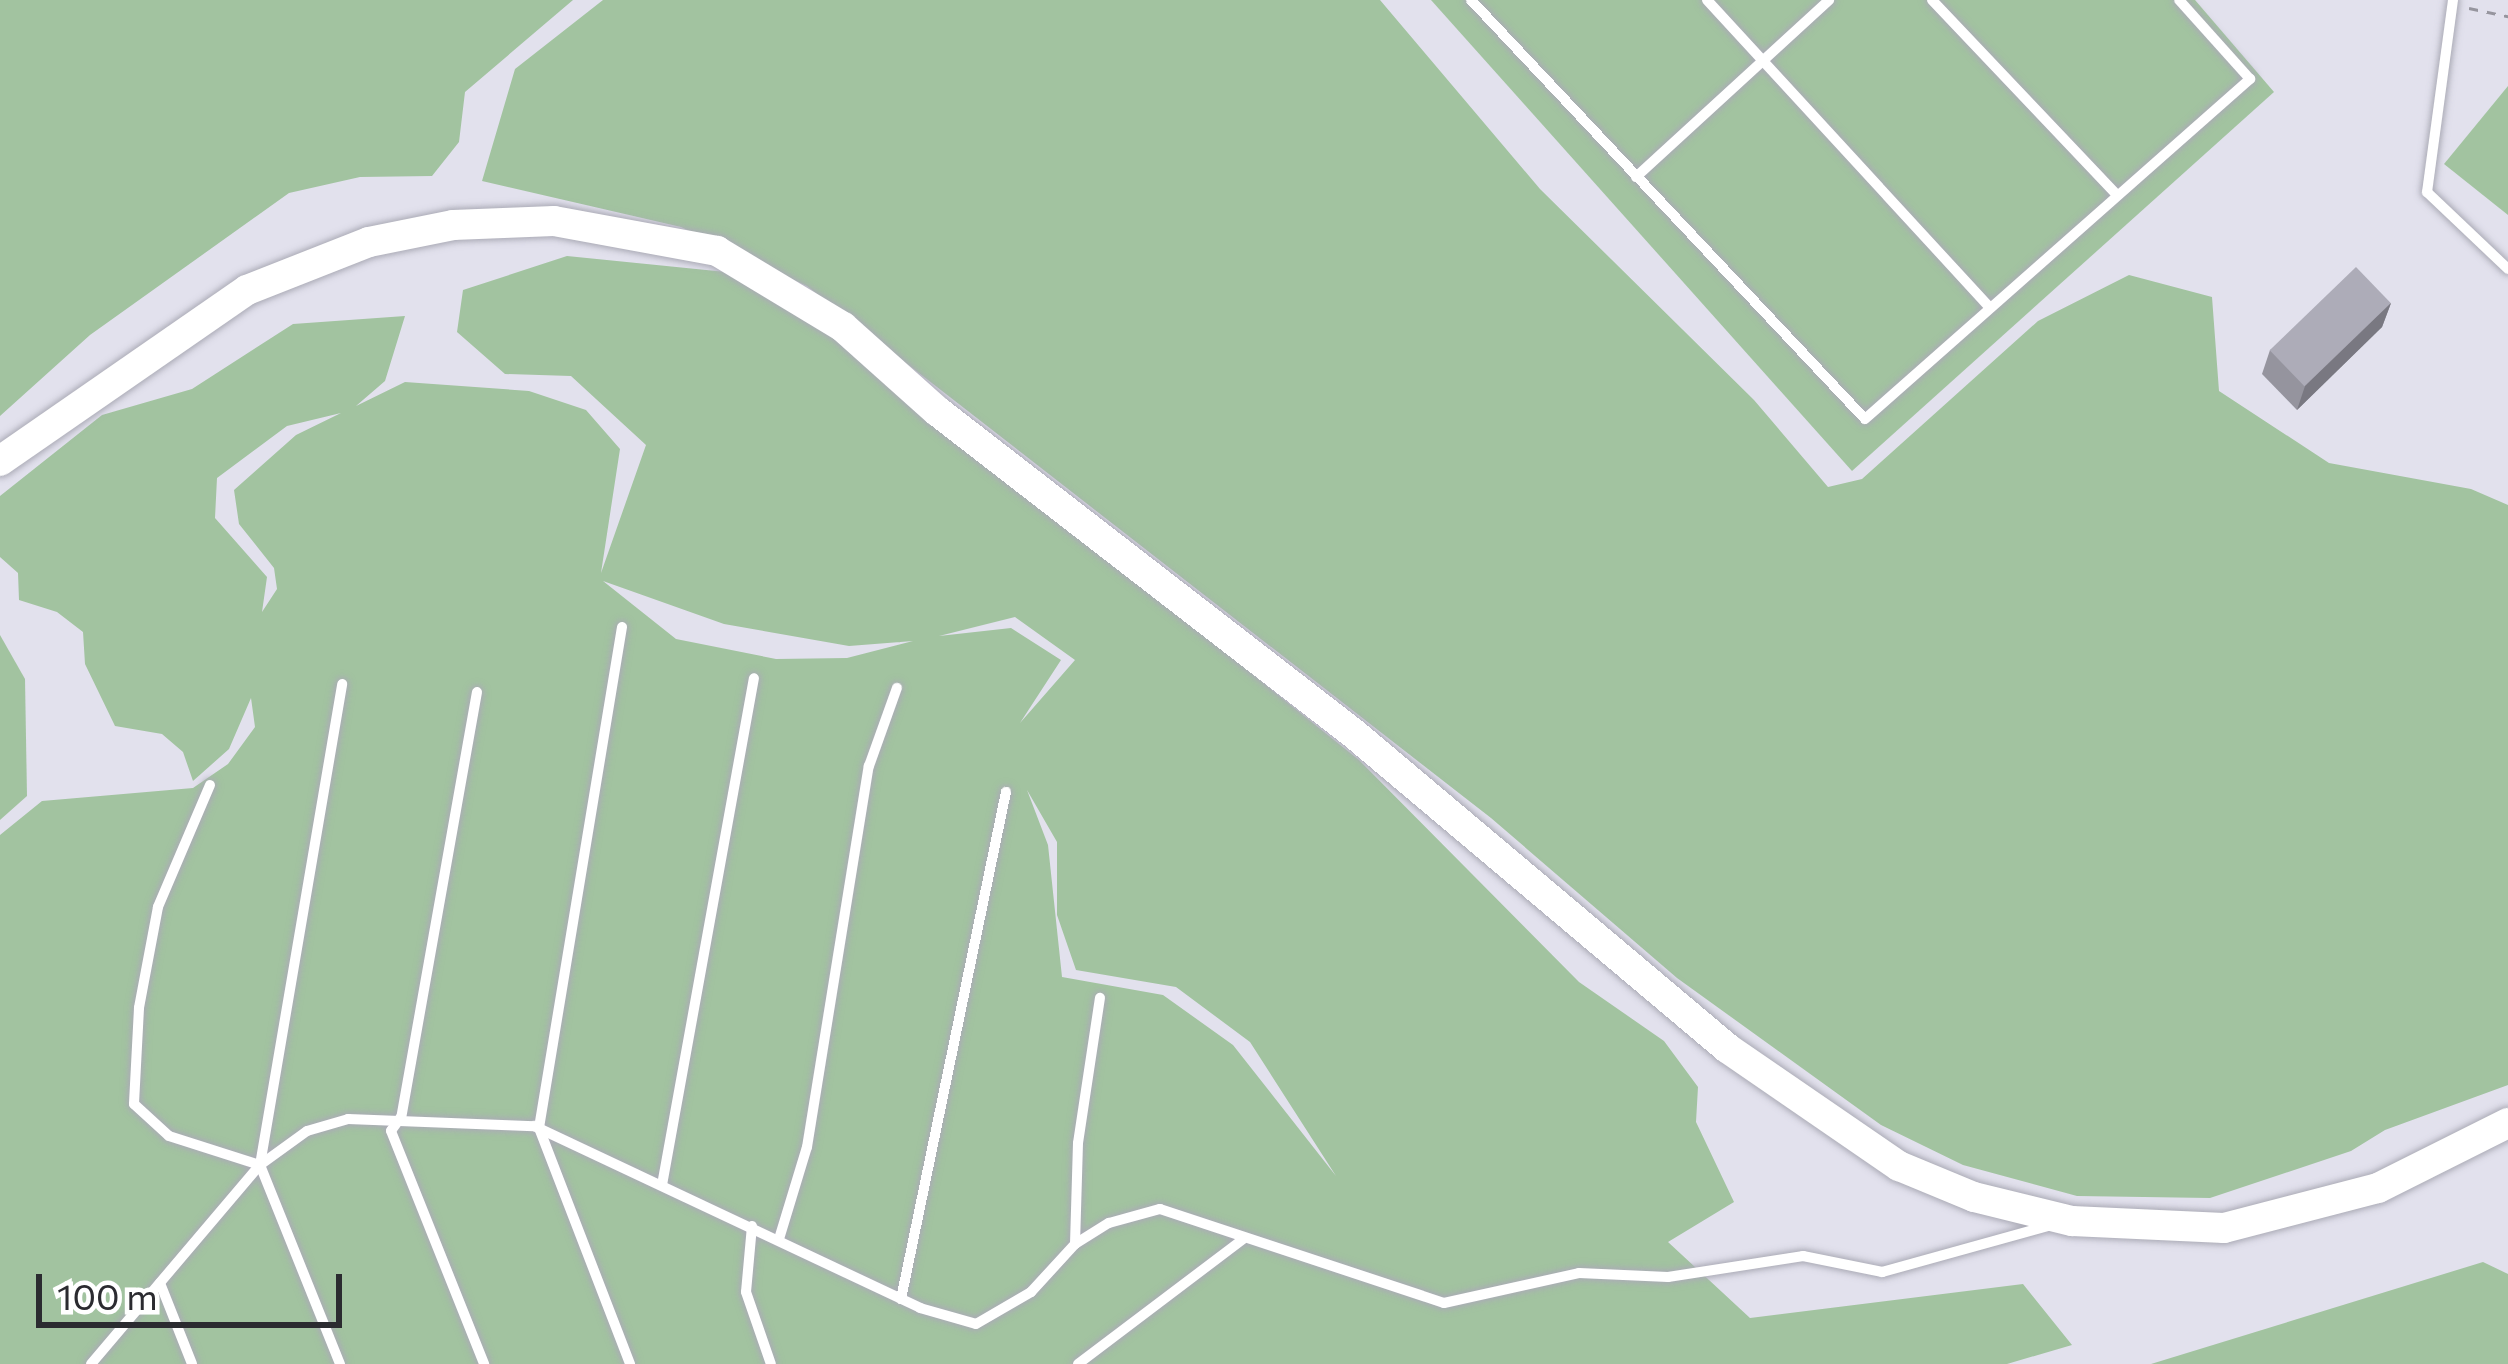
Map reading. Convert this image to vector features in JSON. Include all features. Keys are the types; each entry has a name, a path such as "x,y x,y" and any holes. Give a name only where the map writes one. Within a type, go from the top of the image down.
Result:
{"main road":[{"path":"0,461 231,299 368,242 453,225 554,221 717,251 843,327 1819,1117 1899,1166 1974,1197 2072,1221 2189,1230 2266,1220 2413,1174 2508,1123"}],"lane":[{"path":"1471,0 1865,419 1987,305 2250,79 2179,0"},
{"path":"1707,0 1987,305"},
{"path":"1636,177 1829,0"},
{"path":"1932,0 2115,193"},
{"path":"2452,2 2427,192 2508,268"},
{"path":"622,627 539,1128 630,1364"},
{"path":"662,1185 754,678"},
{"path":"340,1364 260,1165 341,684"},
{"path":"778,1239 807,1147 869,766 897,688"},
{"path":"477,692 400,1117 391,1131 484,1364"},
{"path":"210,785 158,907 139,1008 134,1104 170,1136 260,1165"},
{"path":"901,1299 1006,792"},
{"path":"1075,1244 1078,1143 1100,998"},
{"path":"91,1364 260,1165 307,1131 400,1117 539,1128 901,1299 976,1324 1030,1292 1075,1244 1109,1223 1160,1209 1444,1304 1579,1273 1668,1277 1803,1256 1882,1272 2072,1221"},
{"path":"752,1226 746,1292 771,1364"},
{"path":"1078,1364 1243,1239"},
{"path":"160,1283 192,1364"}],"path":[{"path":"2452,2 2508,16"}],"green space":[{"path":"0,0 573,0 465,92 459,142 432,176 360,177 289,193 90,335 0,416"},
{"path":"603,0 1380,0 1540,189 1754,400 1828,487 1862,479 2038,321 2129,275 2212,297 2219,391 2329,463 2471,489 2508,505 2508,1085 2385,1130 2351,1151 2210,1198 2077,1196 1963,1165 1881,1125 1677,978 1491,818 807,286 681,227 482,181 515,69"},
{"path":"1431,0 2195,0 2274,92 1852,471"},
{"path":"2508,86 2508,215 2444,164"},
{"path":"567,256 736,273 804,314 1359,760 1579,982 1664,1041 1698,1087 1696,1122 1734,1202 1668,1242 1750,1318 2023,1284 2072,1345 2007,1364 0,1364 0,835 42,801 193,788 228,764 255,727 251,698 229,749 193,781 183,752 162,734 115,726 85,664 83,632 57,612 19,600 18,573 0,557 0,496 102,415 192,389 293,324 405,316 385,381 356,406 405,382 529,391 586,410 620,449 601,573 646,445 571,376 505,374 457,332 463,290","holes":["341,413 296,435 234,490 239,524 274,568 277,589 262,612 267,577 215,518 217,478 287,426","603,581 724,624 849,646 913,641 847,658 776,659 676,639","1015,617 1075,660 1020,723 1061,660 1011,628 939,636","1027,790 1057,842 1057,915 1076,970 1176,987 1250,1042 1336,1176 1233,1045 1163,995 1062,977 1048,845"]},
{"path":"0,635 25,679 27,796 0,820"},
{"path":"2483,1262 2508,1274 2508,1364 2151,1364"}],"building":[{"path":"2356,267 2391,303 2304,386 2270,350"}]}
